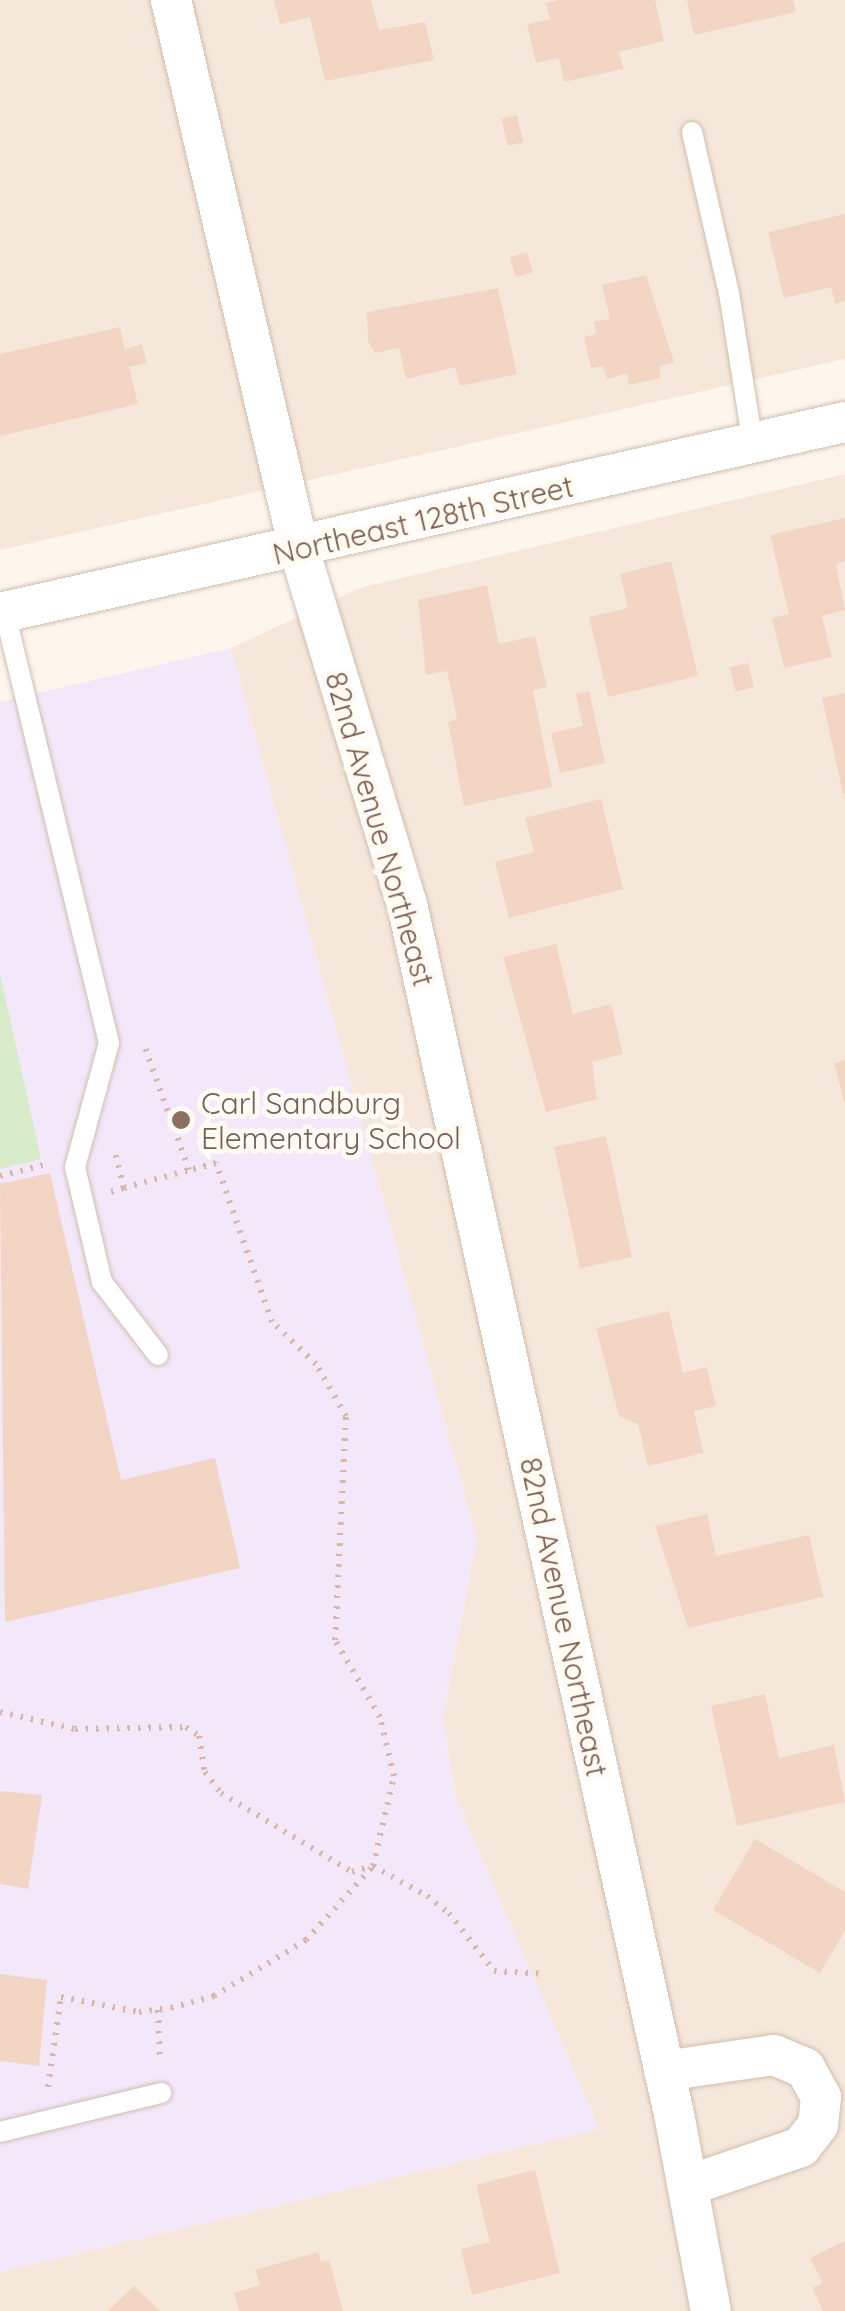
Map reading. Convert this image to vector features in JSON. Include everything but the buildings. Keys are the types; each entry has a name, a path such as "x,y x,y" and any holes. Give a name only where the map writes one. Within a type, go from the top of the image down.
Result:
{"street":[{"name":"82nd Avenue Northeast","path":"171,0 299,549 407,904 664,2071 711,2311"},
{"name":"Northeast 128th Street","path":"2,613 299,549 845,422"},
{"path":"664,2071 774,2056 804,2068 821,2097 818,2125 800,2147 687,2186"}],"lane":[{"path":"692,132 729,293 753,444"},
{"path":"2,613 109,1043 78,1152 82,1198 102,1282 158,1356"},
{"path":"0,2132 161,2093"}],"path":[{"path":"133,1046 141,1036 188,1170"},
{"path":"111,1132 124,1188"},
{"path":"43,2122 61,1997 158,2010 214,1996 266,1967 306,1940 373,1866 394,1776 380,1717 334,1640 346,1416 316,1364 272,1322 216,1163 82,1198"},
{"path":"0,1712 76,1730 186,1727 199,1736 205,1772 221,1793 352,1872 373,1866 449,1913 494,1972 544,1974"},
{"path":"158,2010 161,2093"}],"shaded area":[{"path":"0,0 845,0 845,359 0,550"},
{"path":"845,474 845,2311 0,2311 0,2272 599,2129 456,1798 443,1718 477,1539 231,648 363,587"},
{"name":"Carl Sandburg Elementary School","path":"231,648 477,1539 443,1718 456,1798 599,2129 0,2272 0,702"}],"green space":[{"path":"0,974 41,1159 0,1169"}],"place":[{"name":"Carl Sandburg Elementary School","path":"181,1120"}]}
